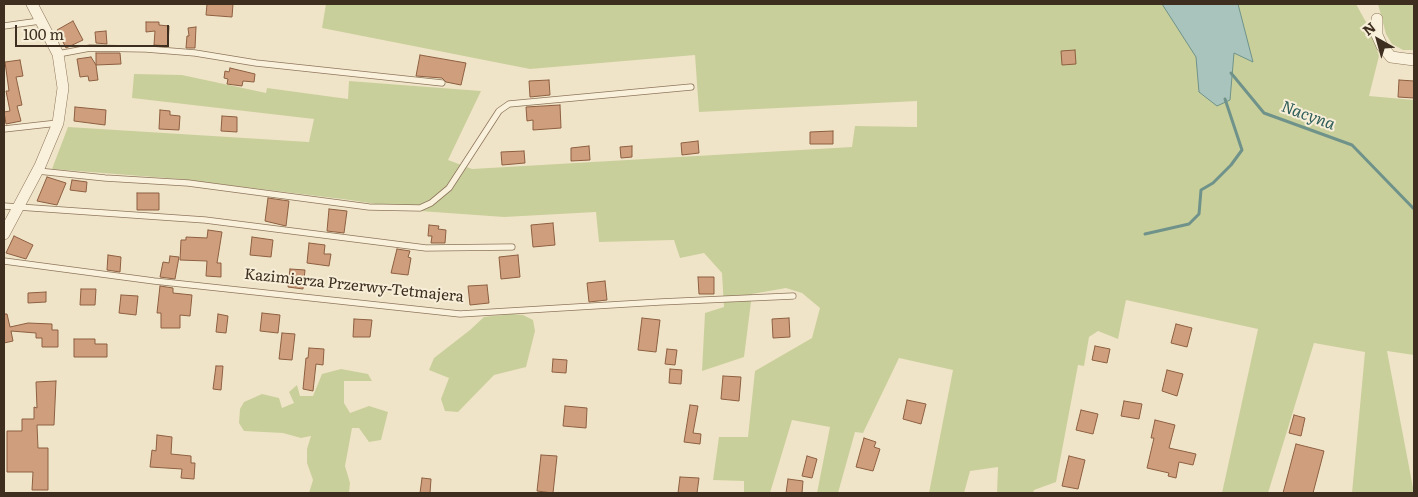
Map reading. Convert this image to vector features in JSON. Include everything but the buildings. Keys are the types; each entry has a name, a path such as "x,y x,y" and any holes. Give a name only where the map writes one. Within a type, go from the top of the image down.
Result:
{"street":[{"path":"4,234 38,171 58,123 63,88 58,54 32,4"},
{"path":"1377,19 1377,35 1382,46 1391,56 1414,60"}],"lane":[{"path":"4,26 40,21"},
{"path":"58,54 90,48 146,49 195,53 256,63 442,83"},
{"path":"38,171 105,178 188,183 369,207 420,208 431,203 449,188 499,111 509,104 692,86"},
{"path":"4,129 58,123"},
{"path":"4,206 205,220 426,248 512,247"},
{"name":"Kazimierza Przerwy-Tetmajera","path":"4,261 154,281 460,314 793,296"}],"green space":[{"path":"326,4 1356,4 1372,33 1379,56 1369,96 1414,100 1414,355 1387,351 1414,493 1352,493 1365,352 1314,343 1268,493 1222,493 1258,329 1126,300 1118,339 1098,331 1089,337 1084,366 1078,365 1056,482 1034,490 1033,493 997,493 998,467 970,471 964,493 929,493 953,370 899,358 863,433 855,432 838,493 817,493 830,427 792,420 770,493 744,493 744,481 713,480 719,437 748,437 755,371 812,338 820,308 802,293 786,288 752,294 744,357 702,371 705,313 724,307 722,273 704,253 680,258 674,240 599,242 596,212 504,217 420,211 350,200 179,179 52,169 68,127 309,142 314,119 132,98 134,74 182,75 266,93 267,88 348,99 349,81 481,91 448,160 472,169 852,147 855,126 917,127 917,101 699,112 695,55 530,69 322,28"},
{"path":"1378,4 1414,4 1414,50 1403,50 1392,44 1386,34"},
{"path":"512,314 523,315 533,320 535,331 526,367 494,375 458,412 445,411 441,399 449,378 429,370 434,358 484,317"},
{"path":"341,369 368,374 372,381 344,381 344,403 350,413 369,406 388,412 381,440 369,442 359,428 352,428 345,466 350,483 349,493 309,493 313,480 307,463 307,449 311,436 301,438 283,433 244,431 239,423 240,409 244,402 262,394 279,398 282,408 294,403 289,392 297,385 300,396 313,396 322,374"}],"water":[{"path":"1162,4 1238,4 1253,62 1234,53 1230,100 1217,106 1199,92 1196,57"}],"waterway":[{"name":"Nacyna","path":"1231,73 1264,113 1352,145 1414,209"},
{"path":"1145,234 1189,224 1199,214 1201,190 1213,183 1231,165 1242,150 1225,99"}]}
